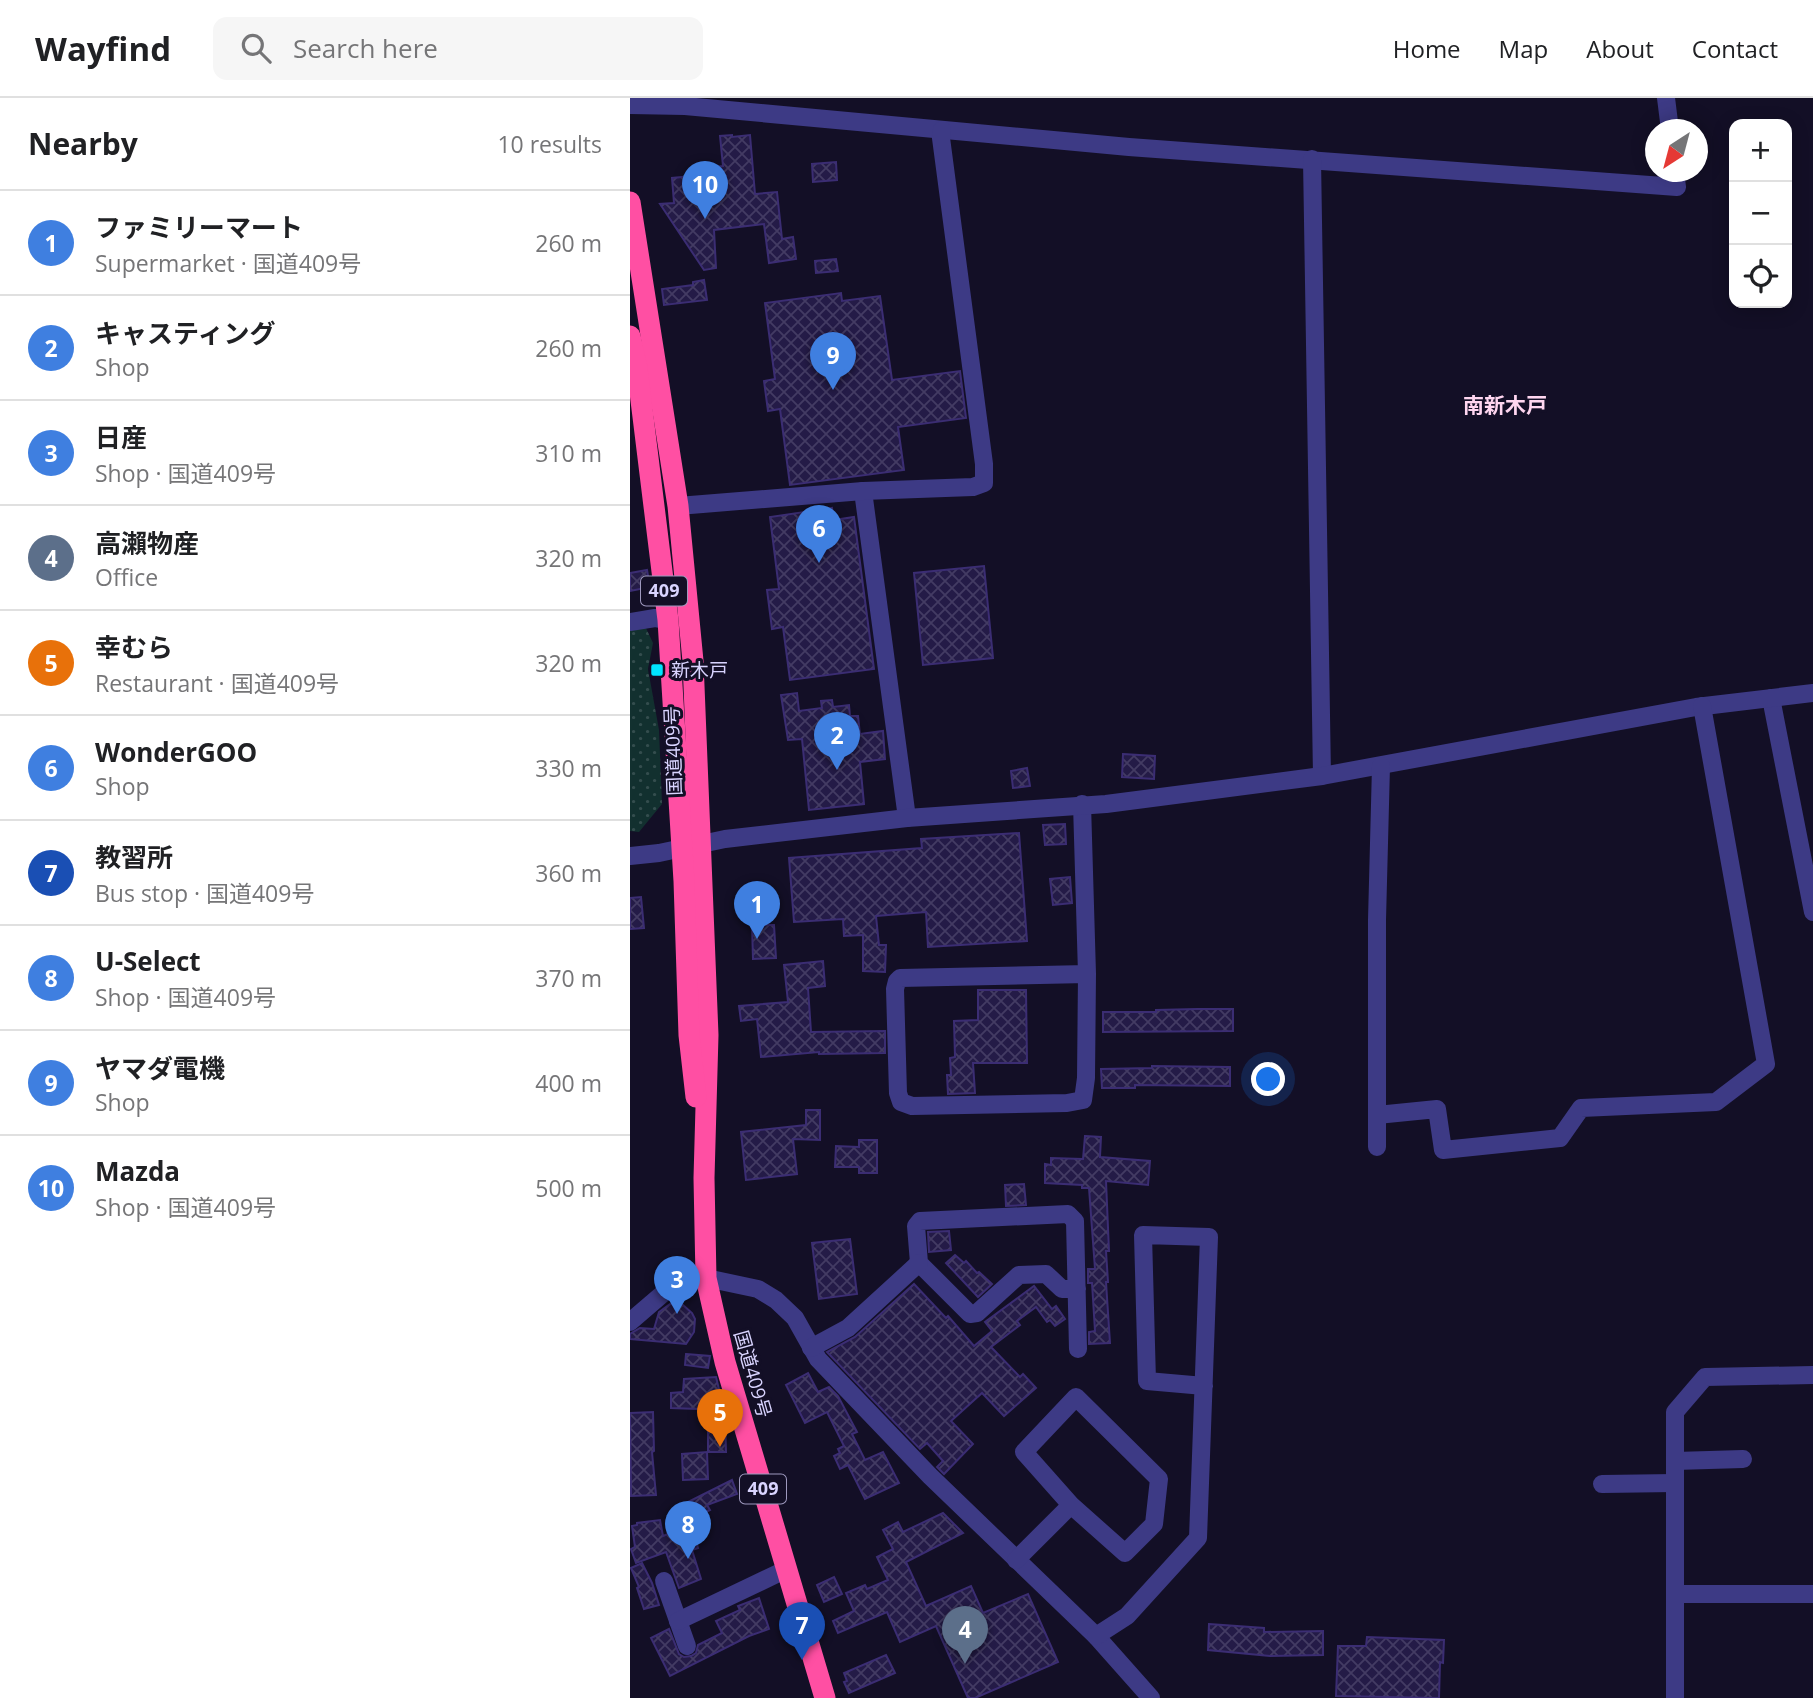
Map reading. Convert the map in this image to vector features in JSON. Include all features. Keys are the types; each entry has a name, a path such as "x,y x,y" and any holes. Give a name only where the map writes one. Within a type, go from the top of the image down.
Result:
{"highway":[{"name":"国道409号","path":"630,202 637,368 668,620 691,845"},
{"name":"国道409号","path":"637,335 678,506 693,661 689,1035 704,1178 706,1278 725,1362 825,1698"}],"street":[{"path":"1666,98 1669,119"},
{"path":"630,105 685,106 1226,155 1312,159 1530,178 1677,187 1676,182"},
{"path":"678,506 863,491 974,486 984,483 986,477 942,150 948,130"},
{"path":"1312,159 1322,776"},
{"path":"863,491 907,818"},
{"path":"630,622 655,618 668,620"},
{"path":"630,856 691,845 907,818 1107,804 1322,776 1702,706 1813,693"},
{"path":"1771,698 1813,912"},
{"path":"1377,1115 1437,1109 1443,1150 1560,1138 1580,1108 1716,1102 1766,1065 1702,706"},
{"path":"1377,1147 1381,766"},
{"path":"1082,804 1087,974 1086,1078 1083,1100 906,1105 901,1102 898,1093 895,989 900,978 1087,974"},
{"path":"1077,1289 1062,1289 1046,1274 1019,1275 977,1313 970,1314 919,1263 916,1226 920,1222 1068,1214 1075,1221 1077,1289 1078,1349"},
{"path":"1096,1636 1127,1616 1198,1538 1204,1386 1209,1237 1143,1235 1147,1381 1204,1386"},
{"path":"811,1348 848,1328 919,1263"},
{"path":"630,1322 666,1290 688,1279 706,1278 758,1289 768,1294 795,1318 818,1359 930,1476 1096,1636 1151,1698"},
{"path":"1675,1698 1675,1412 1705,1377 1813,1375"},
{"path":"1076,1397 1159,1479 1154,1524 1125,1553 1071,1505 1024,1452 1076,1397"},
{"path":"1675,1461 1743,1459"},
{"path":"1602,1484 1675,1483"},
{"path":"1016,1560 1071,1505"},
{"path":"678,1621 787,1569"},
{"path":"664,1581 687,1646"},
{"path":"1675,1594 1813,1594"}],"green space":[{"path":"646,628 653,643 648,669 659,730 662,804 639,832 630,831 630,630"}],"building":[{"path":"750,135 755,194 777,192 782,239 793,237 796,259 769,263 764,224 714,230 716,268 704,270 660,204 674,203 672,178 714,174 713,167 723,166 720,136"},
{"path":"836,162 837,180 813,182 812,164"},
{"path":"836,259 838,271 816,273 815,261"},
{"path":"704,280 707,300 664,305 662,289 693,285 693,282"},
{"path":"841,293 842,301 880,296 892,380 960,371 966,418 898,427 904,470 790,485 780,409 768,411 764,381 775,379 765,303"},
{"path":"832,508 834,520 854,517 874,669 790,680 783,627 772,629 767,590 779,589 770,517"},
{"path":"984,566 993,658 923,665 914,573"},
{"path":"647,570 650,587 630,591 630,573"},
{"path":"797,693 799,711 822,708 821,701 832,700 833,707 849,705 850,716 858,716 860,734 883,731 885,759 860,762 864,804 809,810 802,739 788,740 781,695"},
{"path":"1123,754 1155,756 1154,779 1122,777"},
{"path":"1027,768 1030,786 1013,788 1011,771"},
{"path":"1065,824 1066,844 1045,845 1043,825"},
{"path":"1019,833 1027,941 928,947 926,912 876,916 879,945 886,945 885,972 863,971 863,935 844,936 843,919 794,922 789,858 922,848 921,839"},
{"path":"1070,877 1072,903 1053,905 1050,879"},
{"path":"641,897 644,928 630,929 630,898"},
{"path":"752,925 774,925 776,958 753,959"},
{"path":"823,961 825,986 808,988 811,1032 885,1031 885,1053 819,1052 761,1057 757,1019 741,1021 739,1006 788,1002 784,965"},
{"path":"978,990 1026,990 1027,1063 973,1063 975,1093 948,1094 950,1058 955,1057 954,1021 978,1020"},
{"path":"1233,1009 1233,1031 1103,1032 1103,1012"},
{"path":"1152,1066 1230,1067 1230,1086 1135,1085 1135,1088 1102,1088 1101,1069"},
{"path":"806,1110 820,1110 820,1140 793,1139 797,1174 746,1180 741,1132 806,1125"},
{"path":"1085,1136 1101,1137 1100,1157 1150,1161 1148,1185 1106,1181 1109,1251 1106,1251 1106,1282 1110,1343 1089,1344 1089,1332 1095,1331 1092,1283 1088,1283 1088,1269 1095,1269 1089,1188 1082,1188 1082,1185 1045,1183 1045,1164 1051,1165 1051,1158 1083,1159"},
{"path":"859,1140 877,1140 877,1173 859,1173 859,1167 835,1167 836,1146 859,1147"},
{"path":"1024,1184 1026,1205 1006,1206 1005,1185"},
{"path":"949,1231 951,1250 929,1252 928,1232"},
{"path":"850,1239 857,1294 819,1299 812,1243"},
{"path":"955,1255 992,1284 978,1297 946,1263"},
{"path":"914,1284 946,1318 948,1316 974,1346 992,1331 985,1322 1034,1286 1052,1309 1056,1306 1065,1319 1055,1326 1050,1320 1047,1322 1036,1307 1017,1321 1020,1325 991,1347 1020,1377 1023,1374 1036,1388 1004,1416 982,1393 951,1421 973,1444 944,1474 937,1467 943,1461 927,1443 920,1449 827,1352 855,1337"},
{"path":"670,1304 683,1305 695,1319 694,1332 686,1344 630,1339 630,1334 640,1328 654,1329 659,1312"},
{"path":"686,1354 710,1356 708,1368 685,1365"},
{"path":"808,1373 818,1392 829,1387 838,1396 857,1432 852,1434 865,1460 883,1452 899,1483 865,1499 848,1465 840,1469 834,1456 840,1453 838,1449 844,1446 827,1412 805,1423 786,1385"},
{"path":"716,1377 725,1414 726,1452 708,1452 708,1416 699,1417 698,1409 671,1408 671,1393 683,1392 684,1379"},
{"path":"653,1412 652,1452 656,1495 631,1496 630,1413"},
{"path":"707,1452 708,1479 683,1480 682,1454"},
{"path":"732,1480 737,1494 707,1505 710,1510 683,1523 676,1508"},
{"path":"943,1513 963,1533 906,1562 926,1606 971,1586 983,1613 1028,1594 1058,1662 975,1698 968,1698 936,1626 900,1642 887,1612 838,1633 833,1621 854,1611 846,1593 865,1585 867,1589 888,1580 877,1557 893,1549 883,1530 898,1522 903,1532"},
{"path":"660,1520 663,1536 692,1524 698,1548 692,1550 701,1579 679,1588 666,1552 636,1563 631,1549 635,1547 632,1526"},
{"path":"642,1563 659,1605 644,1609 631,1568"},
{"path":"834,1577 842,1594 824,1602 817,1585"},
{"path":"759,1598 769,1629 749,1636 670,1676 651,1638 669,1629 679,1654 684,1657 691,1656 696,1653 698,1645 722,1633 716,1621 740,1610 738,1606"},
{"path":"1209,1624 1264,1628 1264,1632 1323,1631 1323,1655 1270,1656 1208,1650"},
{"path":"1367,1637 1444,1640 1439,1698 1336,1696 1338,1646 1366,1646"},
{"path":"886,1655 895,1673 849,1693 844,1682 847,1681 844,1673"}],"place":[{"name":"Mazda","path":"705,219"},
{"name":"ヤマダ電機","path":"833,390"},
{"name":"WonderGOO","path":"819,563"},
{"name":"新木戸","path":"657,670"},
{"name":"キャスティング","path":"837,770"},
{"name":"ファミリーマート","path":"757,939"},
{"name":"日産","path":"677,1314"},
{"name":"幸むら","path":"720,1447"},
{"name":"U-Select","path":"688,1559"},
{"name":"教習所","path":"802,1660"},
{"name":"高瀨物産","path":"965,1664"}],"district":[{"name":"南新木戸","path":"1505,406"}]}
